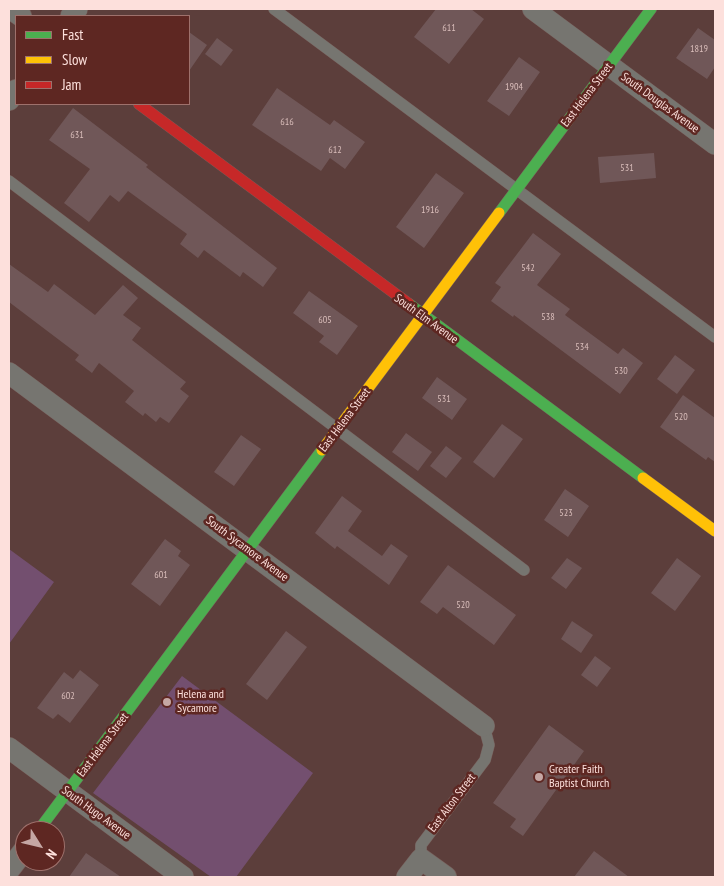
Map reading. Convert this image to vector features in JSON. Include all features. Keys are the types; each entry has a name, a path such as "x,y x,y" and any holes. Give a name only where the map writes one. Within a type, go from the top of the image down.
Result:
{"street":[{"name":"South Douglas Avenue","path":"533,9 715,144"},
{"name":"East Helena Street","path":"46,821 651,9"},
{"name":"South Elm Avenue","path":"140,105 422,316 715,531"},
{"name":"South Sycamore Avenue","path":"9,372 484,726"},
{"name":"South Hugo Avenue","path":"9,748 183,877"},
{"name":"East Alton Street","path":"408,877 421,859"},
{"path":"421,859 446,877"}],"lane":[{"path":"274,9 715,337"},
{"path":"9,181 524,570"},
{"name":"East Alton Street","path":"421,859 420,845 485,760 489,745 484,726"}],"shaded area":[{"path":"9,549 54,582 9,644"},
{"path":"182,676 313,773 236,877 211,877 93,793"}],"building":[{"path":"436,9 471,9 484,19 449,64 414,37"},
{"path":"698,28 715,40 715,67 707,79 676,58"},
{"path":"190,33 207,45 190,70"},
{"path":"217,38 233,50 221,66 205,54"},
{"path":"519,57 540,72 509,116 487,101"},
{"path":"277,88 330,125 334,120 365,142 345,169 330,158 321,171 252,125"},
{"path":"73,108 277,268 263,287 243,272 240,277 204,250 198,258 180,244 187,234 128,191 119,202 110,195 89,222 64,203 90,169 49,140"},
{"path":"654,153 656,178 600,183 598,157"},
{"path":"436,173 464,193 424,248 396,227"},
{"path":"533,233 561,254 537,285 570,309 565,315 618,354 623,348 643,363 620,394 514,315 513,317 491,301 501,287 495,283"},
{"path":"9,264 48,292 54,284 95,315 123,285 138,298 123,315 141,328 132,340 186,382 180,389 189,396 169,423 160,417 156,422 145,413 143,416 125,402 134,391 99,363 92,373 75,360 79,355 9,302"},
{"path":"309,291 358,326 337,355 319,342 324,336 293,313"},
{"path":"675,355 695,370 677,394 657,379"},
{"path":"437,377 467,399 452,420 422,398"},
{"path":"683,395 715,418 715,462 708,457 706,460 660,427"},
{"path":"502,424 523,439 494,478 473,462"},
{"path":"406,433 432,452 418,471 392,452"},
{"path":"241,435 261,449 234,486 214,472"},
{"path":"446,446 462,458 446,478 430,466"},
{"path":"565,489 589,506 568,537 544,520"},
{"path":"342,496 362,511 348,531 382,556 391,544 408,556 389,585 337,546 335,549 315,533"},
{"path":"165,539 181,551 178,556 190,565 160,606 131,584"},
{"path":"567,558 582,568 566,589 551,578"},
{"path":"677,558 701,576 675,611 651,593"},
{"path":"448,565 516,615 494,645 443,607 437,614 420,602"},
{"path":"572,621 593,635 581,653 561,639"},
{"path":"286,631 307,647 267,700 246,684"},
{"path":"595,656 611,668 597,687 581,675"},
{"path":"80,670 99,685 70,723 58,714 53,719 37,708 64,672 73,679"},
{"name":"Greater Faith Baptist Church","path":"549,725 584,751 523,836 510,827 516,819 493,803"},
{"path":"594,851 629,877 574,877"},
{"path":"86,853 121,877 69,877"}],"traffic: fast":[{"path":"499,213 651,9"},
{"path":"409,304 643,478"},
{"path":"45,821 322,450"}],"traffic: slow":[{"path":"322,450 499,213"},
{"path":"643,478 715,531"}],"traffic: jam":[{"path":"140,105 409,304"}],"place":[{"name":"Helena and Sycamore","path":"167,702"},
{"name":"Greater Faith Baptist Church","path":"539,777"}]}
